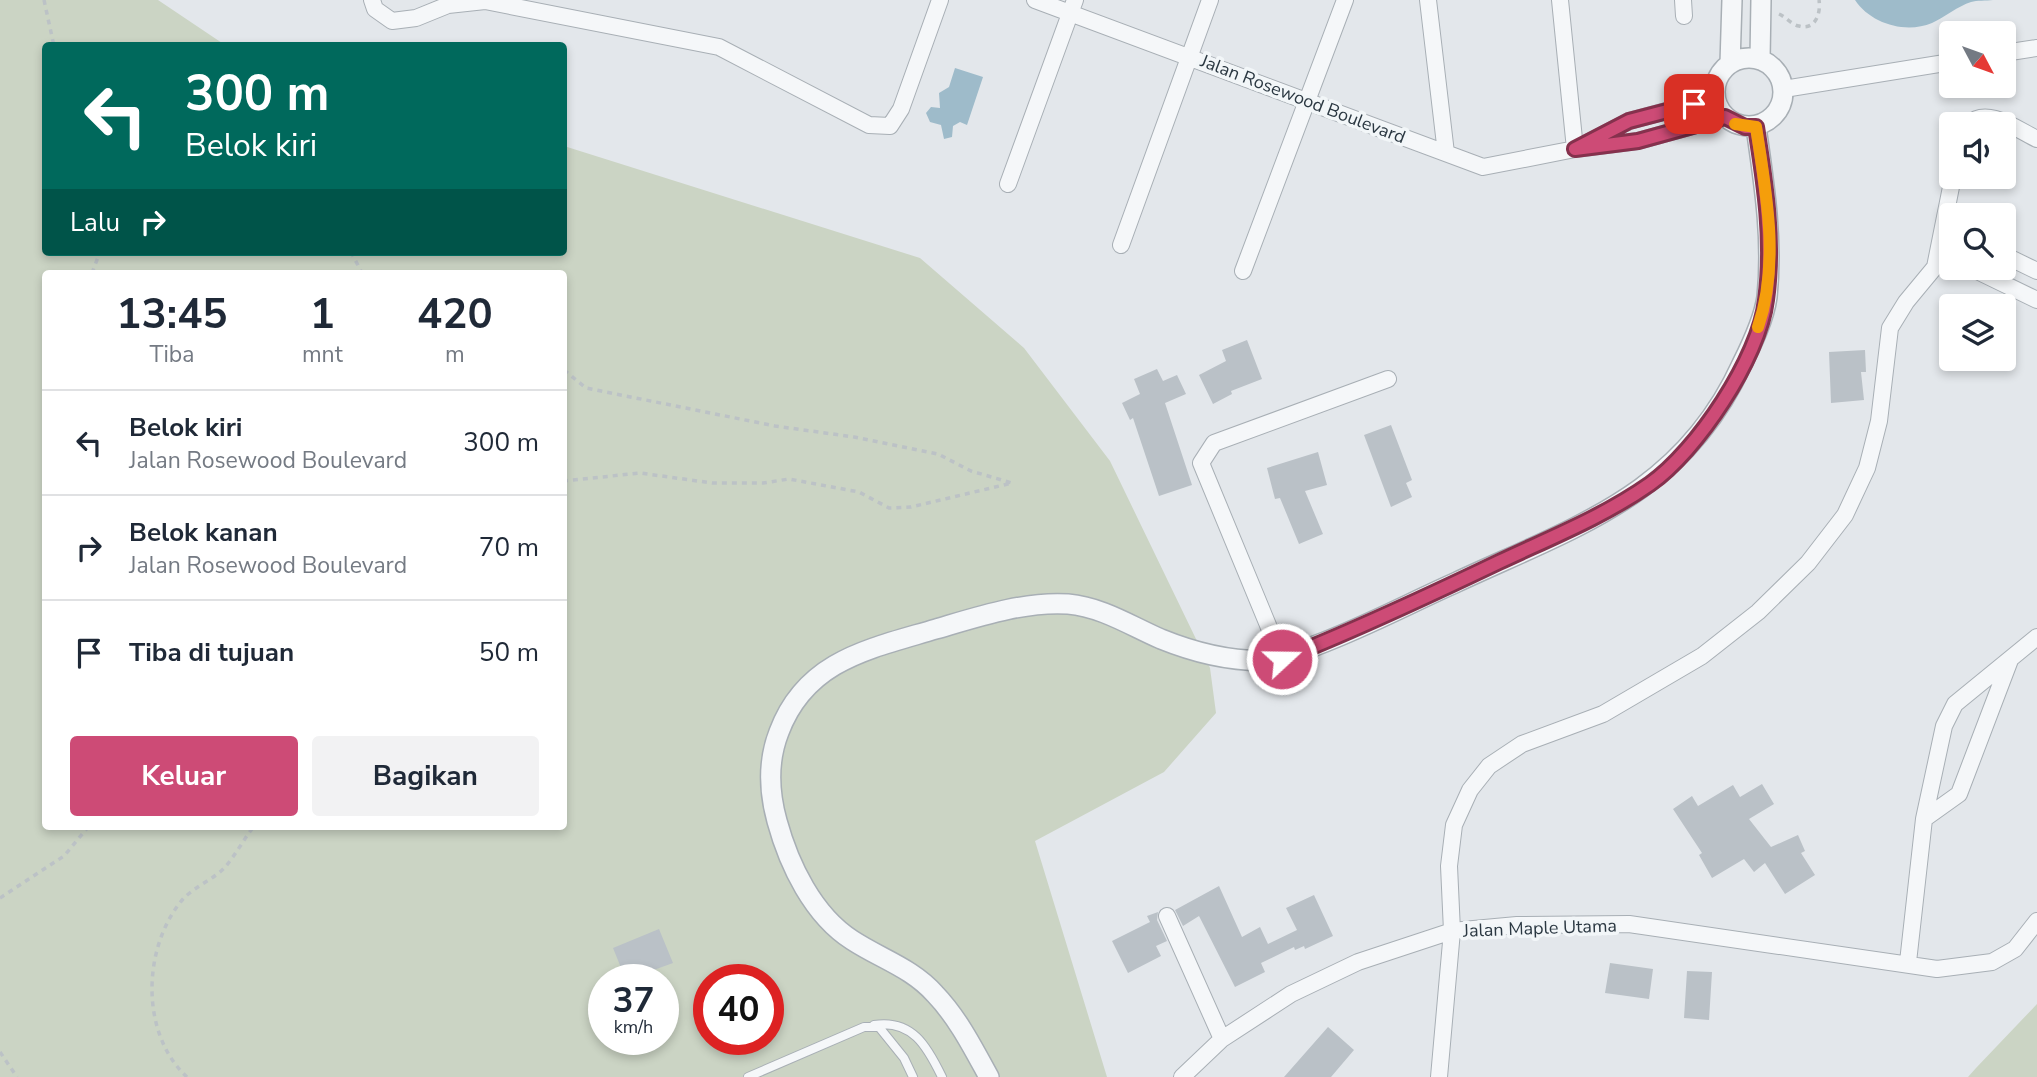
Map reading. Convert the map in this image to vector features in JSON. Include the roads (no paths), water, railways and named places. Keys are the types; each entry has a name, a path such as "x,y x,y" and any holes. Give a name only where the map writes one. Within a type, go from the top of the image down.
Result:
{"street":[{"path":"372,0 375,9 392,21 416,18 448,5 485,1 719,47 869,125 890,126 901,109 940,0"},
{"name":"Jalan Rosewood Boulevard","path":"1035,0 1073,6 1189,56 1483,167 1575,149 1638,141 1725,117"},
{"path":"1121,245 1210,0"},
{"path":"1243,271 1345,0"},
{"path":"1428,0 1446,153"},
{"path":"1560,0 1575,149"},
{"path":"1730,64 1732,0"},
{"path":"1760,59 1761,5"},
{"path":"1008,184 1073,6"},
{"path":"2016,51 2037,48"},
{"path":"1740,59 1760,59 1777,70 1784,89 1777,113 1756,127 1745,127 1725,117 1715,98 1718,78 1730,64 1740,59"},
{"path":"1784,89 1939,64"},
{"name":"Jalan Rosewood Boulevard","path":"1575,149 1629,121 1715,98"},
{"path":"989,1077 964,1031 935,993 904,967 852,940 823,916 802,883 777,821 770,779 774,743 787,709 809,682 833,666 891,643 971,619 1026,607 1068,604 1104,612 1164,640 1211,656 1248,661 1282,659 1334,639 1600,515 1651,483 1694,442 1728,396 1766,303 1770,253 1767,202 1756,127"},
{"path":"2016,129 2037,139"},
{"path":"2016,261 2037,271"},
{"name":"Jalan Maple Utama","path":"1939,262 1906,302 1890,328 1879,421 1867,468 1845,515 1808,563 1768,603 1702,656 1603,714 1522,744 1489,766 1470,790 1454,825 1449,866 1452,931 1517,925 1629,924 1908,962 1937,969 1992,962 2015,949 2037,921"},
{"path":"1996,280 2037,300"},
{"path":"1282,659 1201,463 1214,443 1388,379"},
{"path":"1908,962 1924,819 1944,726 1955,704 2037,637"},
{"path":"1924,819 1959,794 2010,658"},
{"path":"1167,916 1222,1040"},
{"path":"1182,1077 1222,1040 1290,994 1339,971 1452,931 1438,1077"}],"lane":[{"path":"748,1077 864,1027 888,1023 903,1026 920,1038 942,1077"},
{"path":"864,1027 879,1027 904,1058 913,1077"}],"water":[{"path":"1855,0 1993,0 1971,2 1922,26 1900,27 1870,15"},
{"path":"955,68 983,77 967,125 960,122 953,126 952,137 944,139 941,125 930,122 926,113 931,107 940,108 939,93 949,87"}]}
